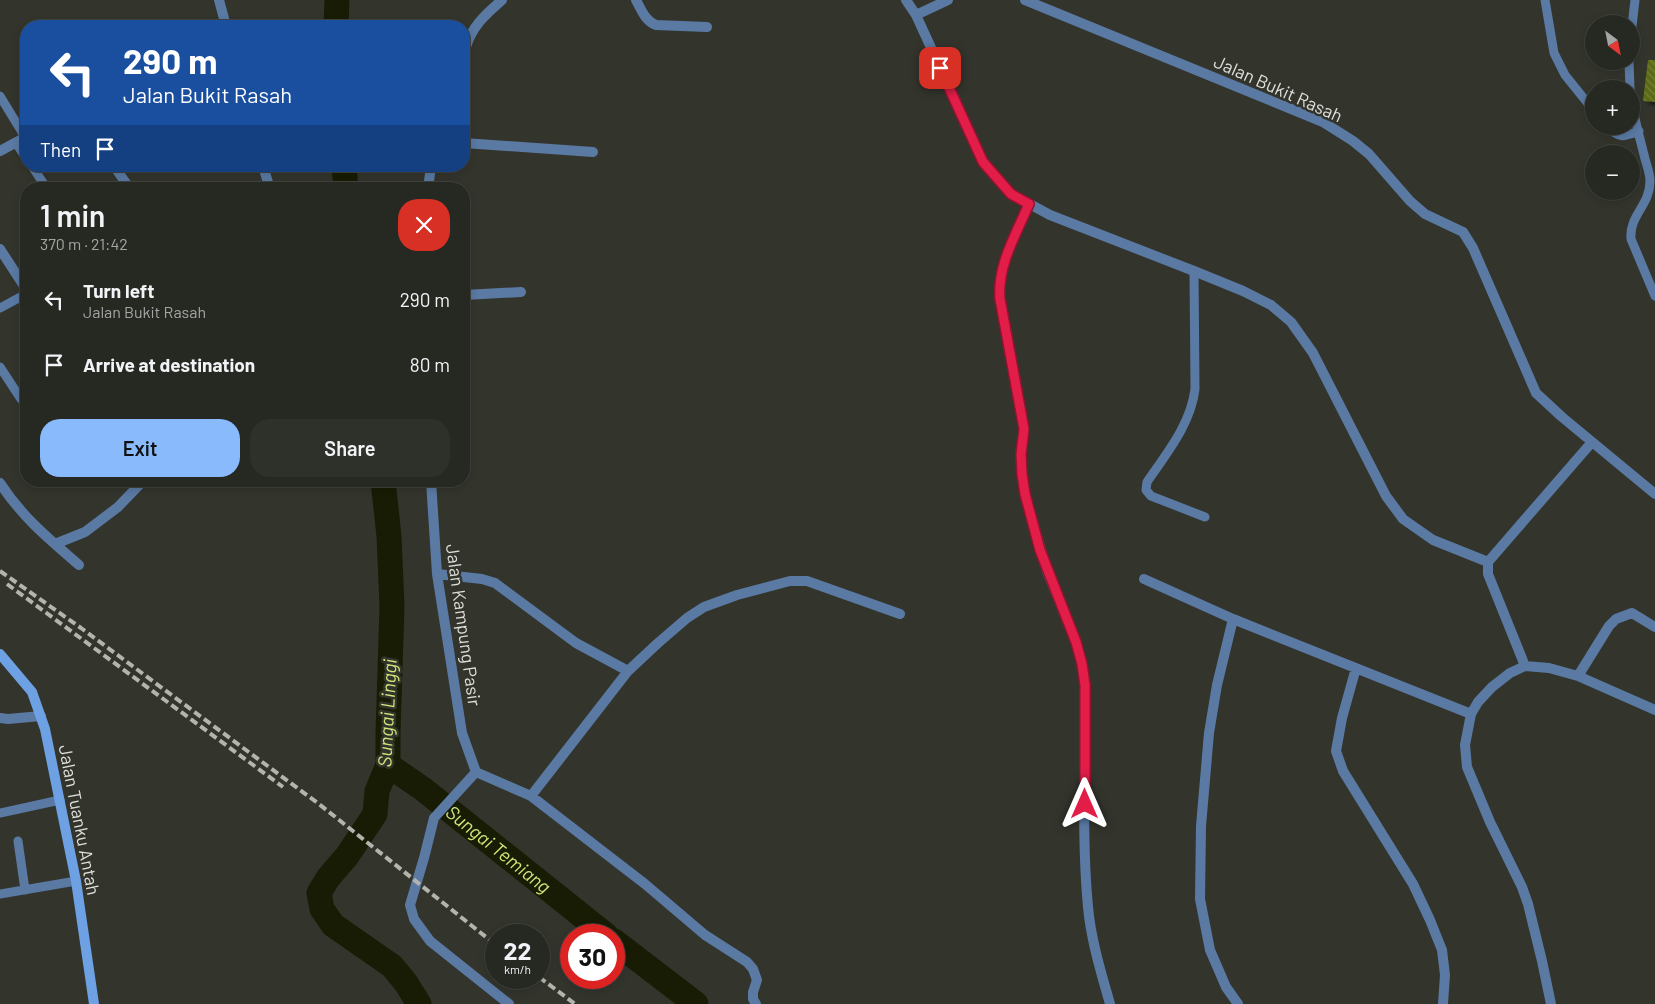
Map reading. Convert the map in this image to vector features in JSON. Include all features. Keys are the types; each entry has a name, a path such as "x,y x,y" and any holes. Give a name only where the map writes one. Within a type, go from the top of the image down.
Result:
{"main road":[{"name":"Jalan Tuanku Antah","path":"0,654 32,692 47,738 76,881 94,1004"}],"street":[{"path":"218,0 224,20"},
{"path":"470,38 473,29 485,14 502,0"},
{"path":"636,0 651,23 656,25 706,27"},
{"path":"906,0 916,16 983,162 1011,194 1050,215 1244,291 1271,305 1291,322 1313,352 1386,496 1403,519 1433,540 1488,562"},
{"path":"916,16 948,0"},
{"name":"Jalan Bukit Rasah","path":"1024,0 1323,122 1353,141 1369,154 1410,201 1425,214 1463,232 1473,248 1536,393 1655,494"},
{"path":"0,151 20,141"},
{"path":"470,143 593,152"},
{"path":"1029,204 1001,274 1000,299 1024,429 1021,454 1025,494 1040,550 1076,642 1082,664 1085,685 1084,840 1088,907 1092,935 1110,1004"},
{"path":"0,249 20,279"},
{"path":"470,295 521,292"},
{"path":"1525,666 1488,574 1488,562 1592,442"},
{"path":"0,483 9,497 34,526 80,565"},
{"path":"55,544 85,532 118,506 137,487"},
{"name":"Jalan Kampung Pasir","path":"432,487 437,574 462,733 476,772"},
{"path":"437,574 482,579 495,583 576,644 628,671"},
{"path":"1144,579 1234,619 1471,714"},
{"path":"531,796 628,671 658,643 704,607 736,594 790,581 807,582 900,614"},
{"path":"1578,676 1609,626 1616,619 1632,613 1655,627"},
{"path":"1234,619 1216,685 1209,733 1201,826 1200,900 1210,950 1226,987 1238,1004"},
{"path":"1551,1004 1528,904 1467,767 1465,745 1471,714 1478,702 1492,686 1510,673 1525,666 1549,668 1578,676 1655,710"},
{"path":"1356,668 1342,718 1336,751 1343,771 1412,884 1430,920 1442,950 1446,975 1443,1004"},
{"path":"0,718 41,716"},
{"path":"509,1004 430,941 414,920 410,905 434,818 476,772 531,796 645,884 705,935 747,962 753,969 756,980 752,992 753,1000 756,1004"}],"lane":[{"path":"1546,0 1554,53 1566,75 1585,99"},
{"path":"1633,15 1635,0"},
{"path":"0,96 20,133"},
{"path":"1640,134 1653,180 1649,196 1630,228 1630,238 1655,296"},
{"path":"1194,271 1195,389 1193,403 1174,442 1147,482 1146,490 1151,496 1204,517"},
{"path":"0,308 20,297"},
{"path":"0,366 20,398"},
{"path":"0,812 60,800"},
{"path":"18,841 25,890"},
{"path":"0,894 76,881"}],"building":[{"path":"1648,60 1655,60 1655,102 1643,101"}],"waterway":[{"name":"Sungai Linggi","path":"336,20 337,0"},
{"name":"Sungai Linggi","path":"345,172 345,182"},
{"name":"Sungai Linggi","path":"384,487 389,536 392,606 388,765 377,791 375,814 319,893 322,909 333,925 392,966 406,983 419,1004"},
{"name":"Sungai Temiang","path":"388,765 423,789 592,924"},
{"name":"Sungai Temiang","path":"625,949 696,1004"}],"railway":[{"path":"0,571 81,628 319,804 485,936"},
{"path":"7,584 283,787"},
{"path":"550,985 575,1004"}],"route":[{"path":"940,68 983,162 1011,194 1029,204 1001,274 1000,299 1024,429 1021,454 1025,494 1047,571 1076,642 1082,664 1085,685 1085,804"}]}
